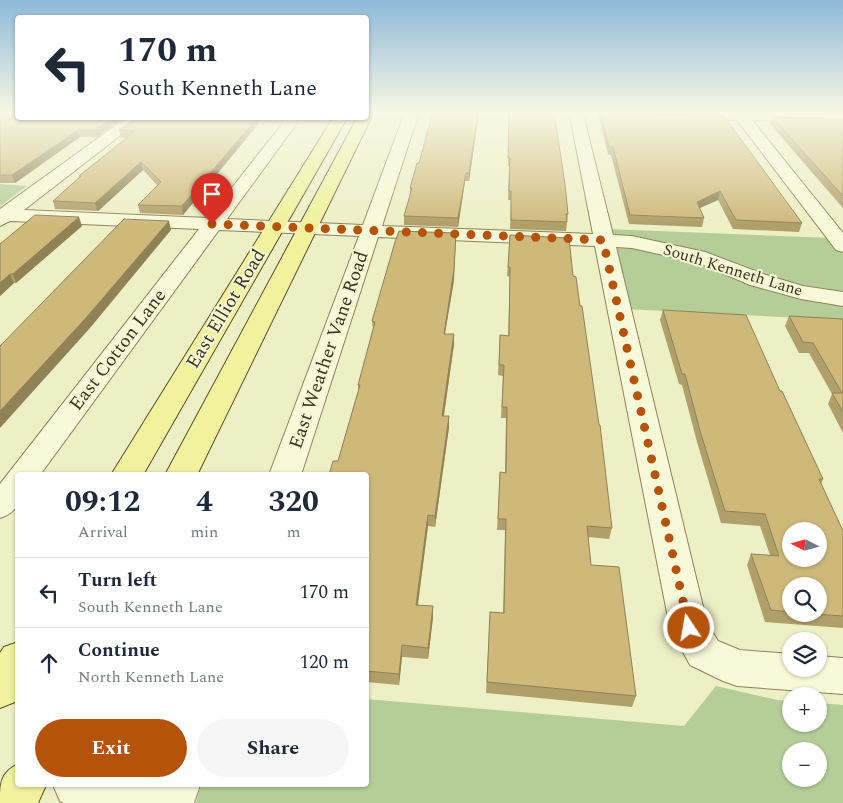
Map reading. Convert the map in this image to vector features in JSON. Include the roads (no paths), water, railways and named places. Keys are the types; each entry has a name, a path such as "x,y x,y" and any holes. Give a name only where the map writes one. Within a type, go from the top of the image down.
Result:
{"main road":[{"name":"East Elliot Road","path":"182,472 326,149"},
{"name":"East Elliot Road","path":"129,472 343,149"},
{"path":"0,689 15,665"},
{"path":"14,803 22,787"}],"street":[{"path":"2,217 92,149"},
{"name":"East Cotton Lane","path":"25,472 270,149"},
{"name":"East Weather Vane Road","path":"286,472 399,149"},
{"path":"584,149 689,628 704,653 737,668 843,676"},
{"path":"767,149 843,246"},
{"name":"South Kenneth Lane","path":"2,217 603,240 660,247 705,258 758,280 801,292 843,299"},
{"path":"0,506 15,487"},
{"path":"116,787 176,790"}]}
